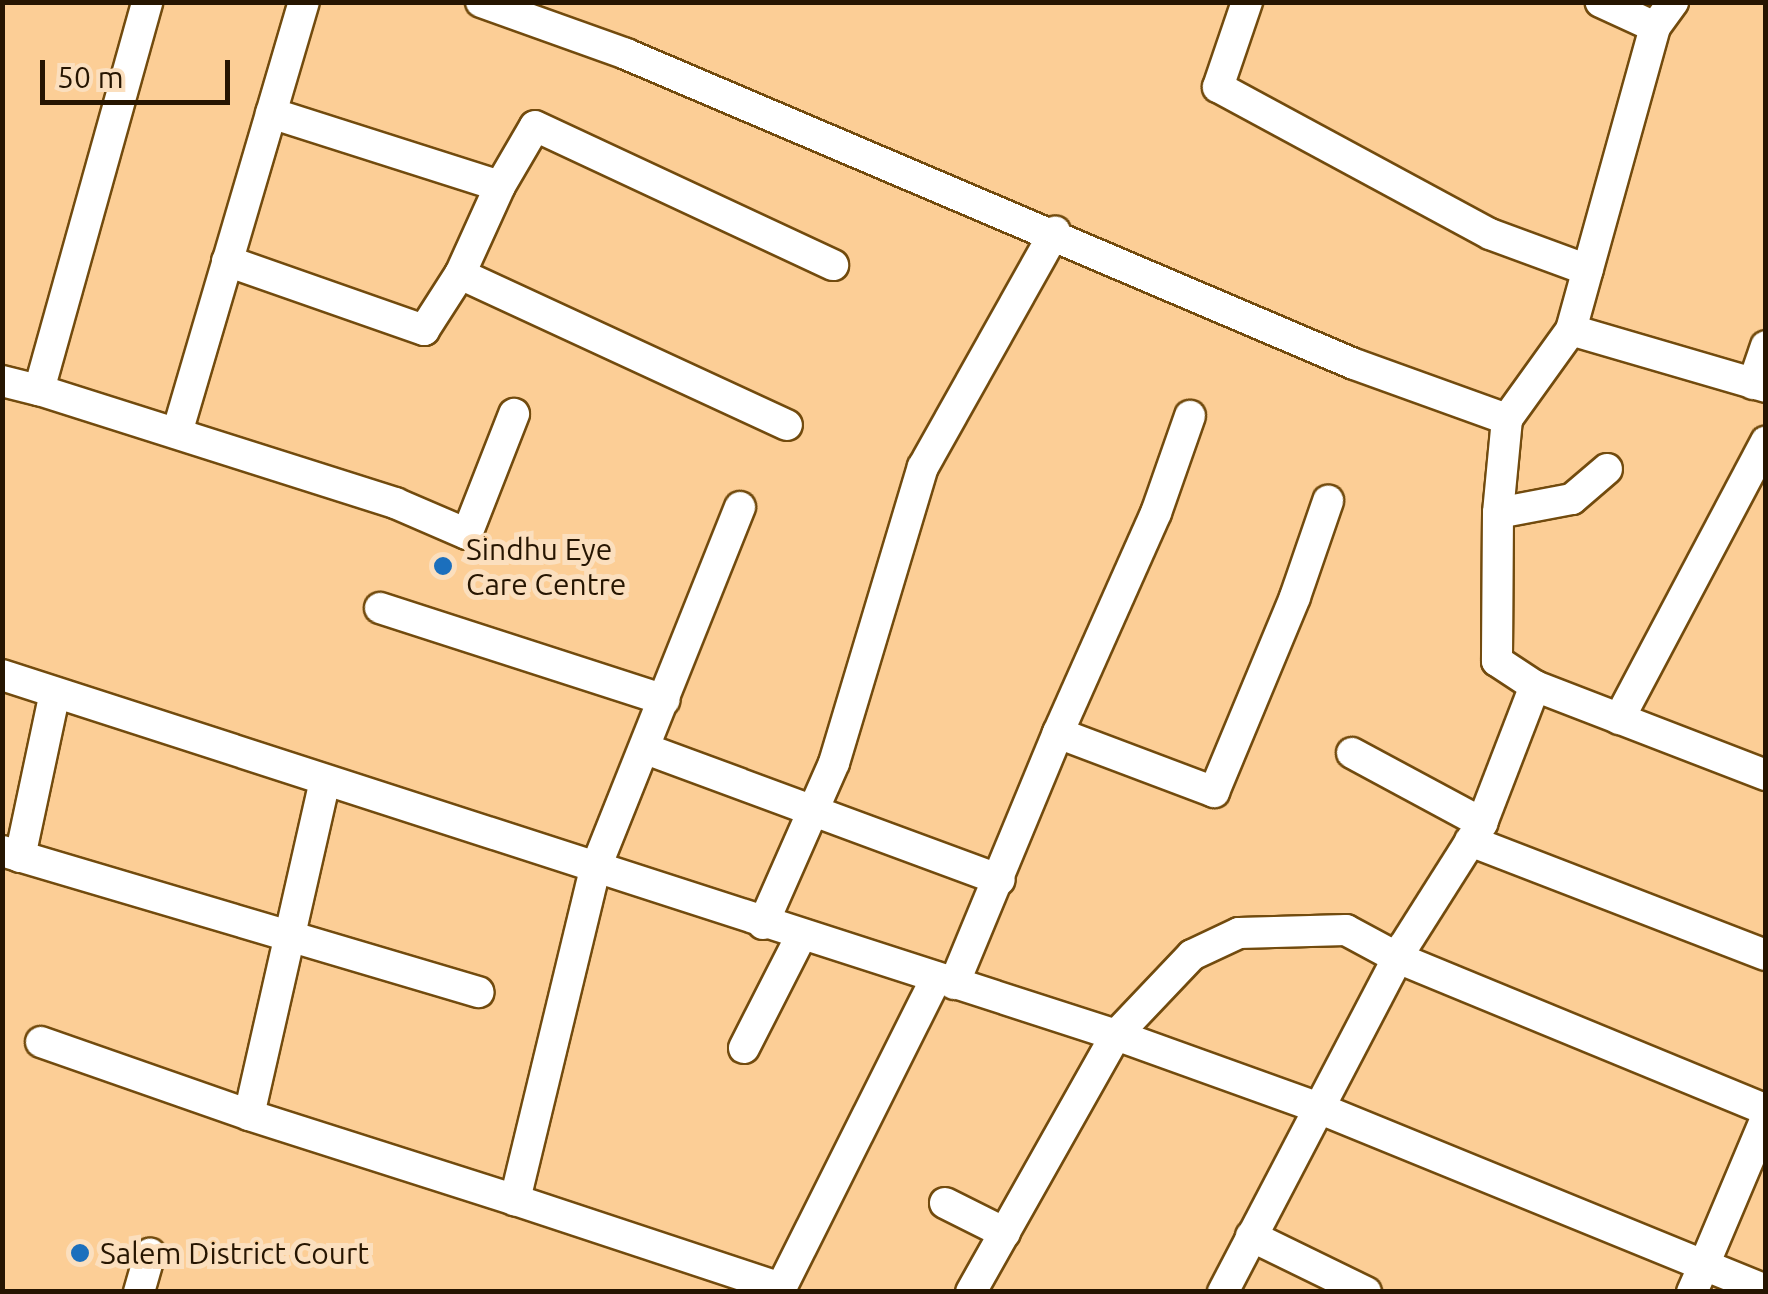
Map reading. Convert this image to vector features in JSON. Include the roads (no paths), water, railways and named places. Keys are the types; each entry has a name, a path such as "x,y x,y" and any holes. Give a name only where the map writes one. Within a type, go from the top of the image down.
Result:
{"street":[{"path":"40,390 147,2"},
{"path":"177,433 304,2"},
{"path":"481,2 626,54 1056,232 1354,364 1507,419"},
{"path":"1248,2 1218,87 1490,234 1588,270"},
{"path":"1601,2 1664,15 1571,330 1507,419 1498,512 1497,661 1534,686 1764,770"},
{"path":"271,113 500,186"},
{"path":"227,262 424,330 460,274 500,186 535,126 832,265"},
{"path":"762,924 814,810 924,466 1056,232"},
{"path":"460,274 787,424"},
{"path":"1571,330 1759,386 1766,346"},
{"path":"2,381 396,503 468,534 514,414"},
{"path":"41,1042 781,1288 1000,880 1058,733 1156,513 1190,416"},
{"path":"1619,719 1766,441"},
{"path":"1498,512 1572,499 1607,469"},
{"path":"1058,733 1214,792 1296,598 1328,500"},
{"path":"514,1200 595,869 740,507"},
{"path":"380,608 664,700"},
{"path":"2,675 762,924 1116,1035 1316,1108 1698,1278 1766,1290"},
{"path":"1222,1292 1398,958 1476,832 1534,686"},
{"path":"55,693 12,854 479,992"},
{"path":"646,749 1000,880"},
{"path":"1352,754 1476,832 1766,955"},
{"path":"249,1114 325,781"},
{"path":"971,1292 1116,1035 1192,955 1239,934 1346,930 1398,958 1766,1110"},
{"path":"744,1048 801,936"},
{"path":"1698,1278 1766,1118"},
{"path":"945,1204 1005,1233"},
{"path":"1250,1236 1366,1292"},
{"path":"139,1292 150,1254"}],"place":[{"name":"Sindhu Eye Care Centre","path":"443,566"},
{"name":"Salem District Court","path":"80,1253"}]}
